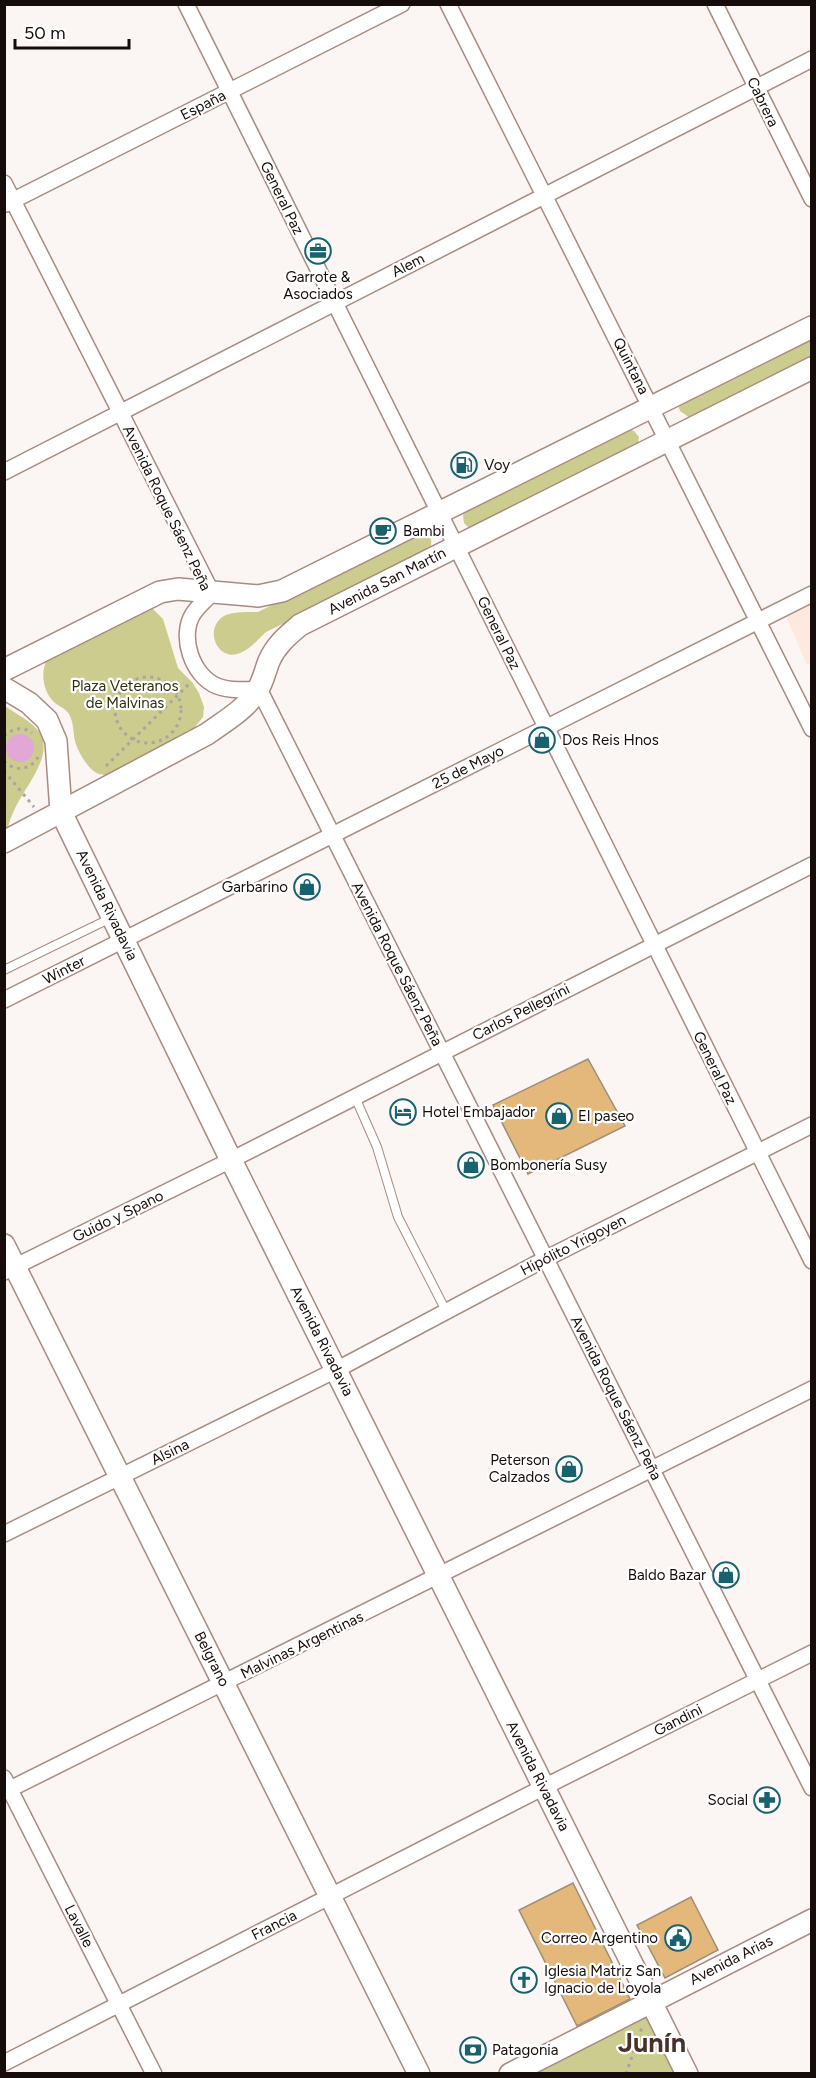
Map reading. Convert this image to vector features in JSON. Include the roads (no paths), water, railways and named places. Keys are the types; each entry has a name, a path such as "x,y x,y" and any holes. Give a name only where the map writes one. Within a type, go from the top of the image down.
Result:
{"main road":[{"path":"4,670 160,591 178,590 258,596 282,591 812,327"},
{"name":"Avenida San Martín","path":"4,842 207,734 236,714 259,689 280,642 300,625 812,368"},
{"name":"Avenida Rivadavia","path":"4,688 29,703 46,720 56,741 53,816 124,940 231,1160 687,2073"},
{"name":"Belgrano","path":"4,1245 10,1269 120,1477 419,2073"},
{"name":"Avenida Arias","path":"510,2073 812,1920"}],"street":[{"name":"General Paz","path":"186,4 812,1261"},
{"name":"España","path":"9,203 402,4"},
{"name":"Quintana","path":"448,4 812,729"},
{"name":"Cabrera","path":"715,4 812,199"},
{"name":"Alem","path":"4,472 812,59"},
{"name":"Avenida Roque Sáenz Peña","path":"4,183 9,203 121,412 212,593 193,615 187,635 190,653 203,676 216,686 233,690 259,689 812,1788"},
{"name":"25 de Mayo","path":"124,940 812,594"},
{"name":"Carlos Pellegrini","path":"231,1160 812,865"},
{"name":"Winter","path":"4,1000 124,940"},
{"name":"Hipólito Yrigoyen","path":"336,1370 545,1259 812,1125"},
{"name":"Guido y Spano","path":"10,1269 231,1160"},
{"name":"Alsina","path":"4,1534 336,1370"},
{"name":"Malvinas Argentinas","path":"6,1787 439,1577 812,1389"},
{"name":"Gandini","path":"544,1787 812,1653"},
{"name":"Lavalle","path":"6,1787 154,2073"},
{"name":"Francia","path":"4,2063 544,1787"}],"lane":[{"path":"4,970 112,917"},
{"path":"355,1097 377,1147 398,1217 446,1311"}],"place":[{"name":"Garrote & Asociados","path":"318,251"},
{"name":"Voy","path":"464,465"},
{"name":"Bambi","path":"383,531"},
{"name":"Dos Reis Hnos","path":"542,740"},
{"name":"Garbarino","path":"307,887"},
{"name":"Hotel Embajador","path":"403,1112"},
{"name":"El paseo","path":"559,1116"},
{"name":"Bombonería Susy","path":"471,1165"},
{"name":"Peterson Calzados","path":"569,1469"},
{"name":"Baldo Bazar","path":"726,1575"},
{"name":"Social","path":"767,1800"},
{"name":"Correo Argentino","path":"678,1938"},
{"name":"Iglesia Matriz San Ignacio de Loyola","path":"524,1980"},
{"name":"Patagonia","path":"473,2050"}],"district":[{"name":"Junín","path":"652,2042"}],"park label":[{"name":"Plaza Veteranos de Malvinas","path":"125,694"}]}
